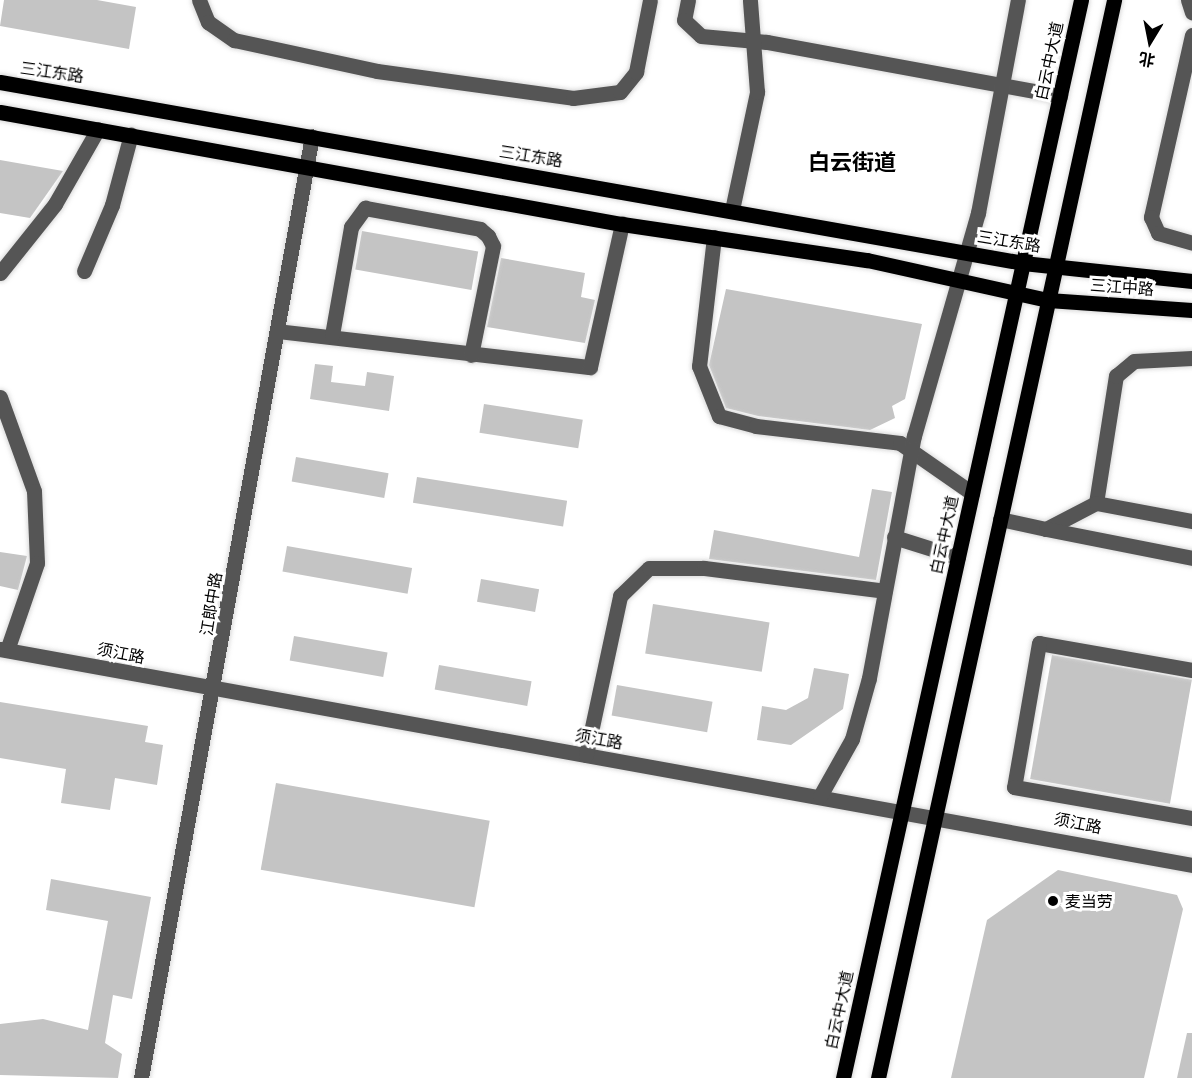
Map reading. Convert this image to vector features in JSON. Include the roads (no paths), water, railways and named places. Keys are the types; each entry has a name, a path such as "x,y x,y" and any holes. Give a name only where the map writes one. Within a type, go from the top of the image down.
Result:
{"main road":[{"name":"白云中大道","path":"843,1078 1081,0"},
{"path":"878,1078 1114,0"},
{"name":"三江东路","path":"0,82 1023,263 1056,266"},
{"path":"0,112 305,164 622,224 867,260 1048,300"},
{"name":"三江中路","path":"1056,266 1192,280"},
{"name":"三江中路","path":"1048,300 1192,310"}],"street":[{"path":"199,0 208,22 234,40 377,71 573,98 620,92 636,72 650,0"},
{"path":"688,0 684,20 701,36 754,41 1060,96"},
{"path":"732,210 757,92 750,0"},
{"path":"820,796 852,739 885,591 912,450 967,253 1018,0"},
{"path":"1188,0 1192,12"},
{"path":"1192,35 1151,217 1158,233 1192,243"},
{"path":"0,273 55,204 98,129"},
{"path":"84,271 112,205 131,134"},
{"name":"江郎中路","path":"141,1078 215,688 305,164 312,136"},
{"path":"332,335 351,227 365,208 480,230 488,236 493,246 471,355"},
{"path":"277,331 332,335 471,355 590,368 622,224"},
{"path":"714,237 699,366 719,416 756,426 900,443 972,494"},
{"path":"1096,503 1116,376 1134,361 1192,358"},
{"path":"0,397 34,491 37,563 3,649"},
{"path":"1046,529 1096,503 1192,521"},
{"path":"1000,519 1192,558"},
{"path":"894,537 958,557"},
{"path":"586,755 620,596 649,568 704,568 885,591"},
{"path":"1192,670 1039,643 1014,787 1192,818"},
{"name":"须江路","path":"3,649 820,796 901,814 976,823 1192,865"}],"place":[{"name":"麦当劳","path":"1053,901"}],"district":[{"name":"白云街道","path":"852,163"}]}
